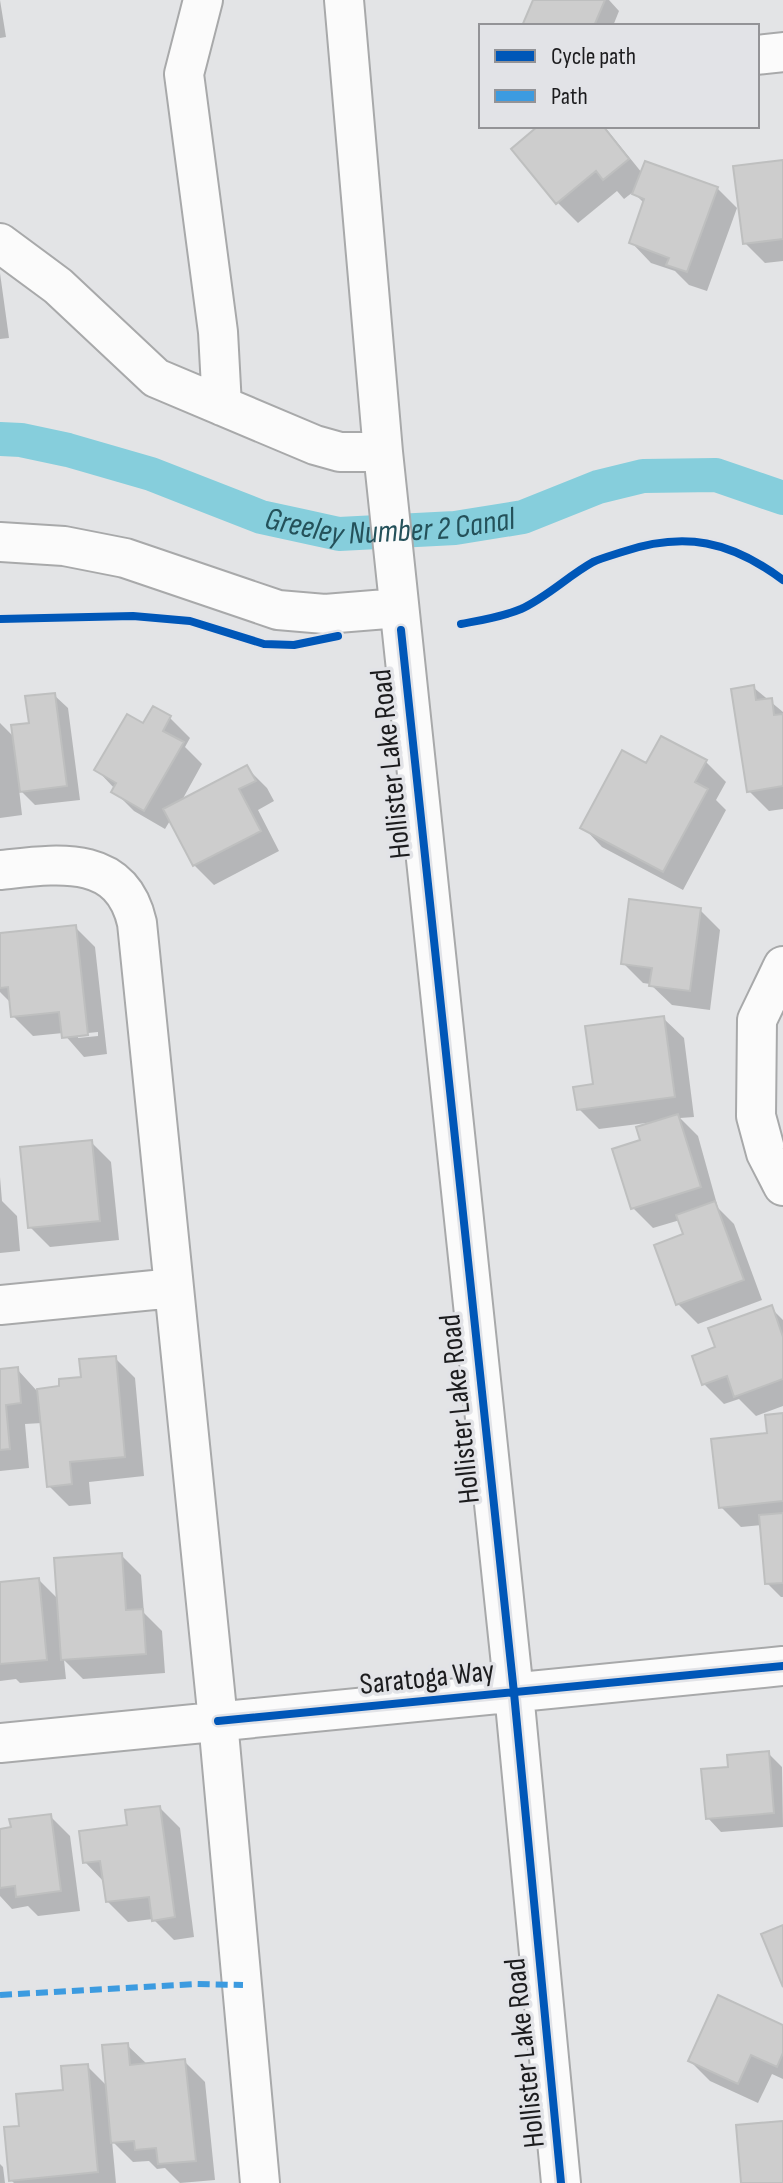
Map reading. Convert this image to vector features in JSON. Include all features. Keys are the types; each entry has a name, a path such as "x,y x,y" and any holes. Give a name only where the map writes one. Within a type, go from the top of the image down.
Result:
{"street":[{"path":"203,0 184,74 218,332 222,406"},
{"name":"Hollister Lake Road","path":"344,0 398,595 514,1693 561,2183"},
{"path":"759,55 783,52"},
{"path":"0,243 58,286 156,378 328,448 385,464"},
{"path":"0,542 64,546 125,558 278,610 325,614 398,595"},
{"path":"0,870 64,866 91,868 116,881 132,903 137,923 218,1721 260,2183"},
{"path":"783,966 757,1020 756,1116 766,1153 783,1186"},
{"path":"0,1305 174,1288"},
{"name":"Saratoga Way","path":"0,1743 783,1666"}],"building":[{"path":"533,0 605,0 595,24 523,24"},
{"path":"536,128 605,128 629,159 603,180 596,171 556,204 511,149"},
{"path":"783,160 783,239 743,244 733,166"},
{"path":"645,161 718,187 687,272 666,265 669,258 629,243 644,199 632,194"},
{"path":"754,685 756,700 772,698 774,715 783,714 783,786 747,792 731,689"},
{"path":"55,693 67,786 20,792 11,725 29,723 25,696"},
{"path":"153,706 171,716 163,731 184,742 144,811 111,792 116,783 94,770 127,714 143,723"},
{"path":"661,736 707,760 695,782 708,789 663,872 580,828 622,750 646,763"},
{"path":"247,765 256,781 239,789 261,831 193,866 163,809"},
{"path":"629,899 701,908 690,991 649,986 652,968 621,964"},
{"path":"76,925 88,1035 62,1038 59,1012 11,1017 8,987 0,988 0,933"},
{"path":"664,1016 675,1097 577,1110 573,1087 593,1084 585,1026"},
{"path":"678,1114 701,1187 631,1209 612,1149 640,1140 636,1127"},
{"path":"92,1140 100,1221 28,1228 20,1147"},
{"path":"715,1201 744,1280 676,1305 654,1245 683,1234 676,1215"},
{"path":"772,1305 783,1337 783,1379 734,1397 727,1376 702,1385 692,1356 715,1347 708,1328"},
{"path":"116,1356 125,1457 70,1462 72,1484 47,1487 37,1389 59,1386 59,1379 81,1377 79,1359"},
{"path":"18,1367 21,1403 6,1405 10,1449 0,1450 0,1369"},
{"path":"783,1413 783,1501 719,1508 711,1439 767,1433 765,1415"},
{"path":"783,1513 783,1583 765,1584 759,1515"},
{"path":"122,1553 126,1610 143,1609 146,1654 61,1660 54,1558"},
{"path":"39,1578 47,1660 0,1664 0,1582"},
{"path":"769,1751 774,1813 706,1819 701,1769 728,1767 727,1755"},
{"path":"160,1806 175,1917 152,1921 149,1897 106,1902 100,1861 83,1863 79,1831 127,1825 125,1810"},
{"path":"51,1814 61,1891 16,1897 15,1886 0,1888 0,1829 11,1827 9,1819"},
{"path":"783,1925 783,1987 761,1934"},
{"path":"718,1995 783,2025 783,2053 777,2067 751,2055 738,2084 688,2061"},
{"path":"128,2043 130,2065 185,2059 196,2161 158,2164 156,2148 135,2150 134,2141 111,2143 102,2045"},
{"path":"88,2064 98,2172 9,2181 4,2127 19,2126 16,2094 63,2090 61,2066"},
{"path":"783,2121 783,2183 741,2183 736,2125"}],"waterway":[{"name":"Greeley Number 2 Canal","path":"0,439 68,450 151,474 261,517 339,534 455,528 523,517 598,487 643,476 716,475 783,498"}],"marked path":[{"path":"0,1995 197,1984 243,1985"}],"cycle path":[{"path":"461,624 521,609 596,561 666,542 687,541 726,548 783,580"},
{"path":"0,619 133,616 190,621 264,644 294,645 338,636"},
{"path":"401,630 514,1693 561,2183"},
{"path":"218,1721 783,1666"}]}
